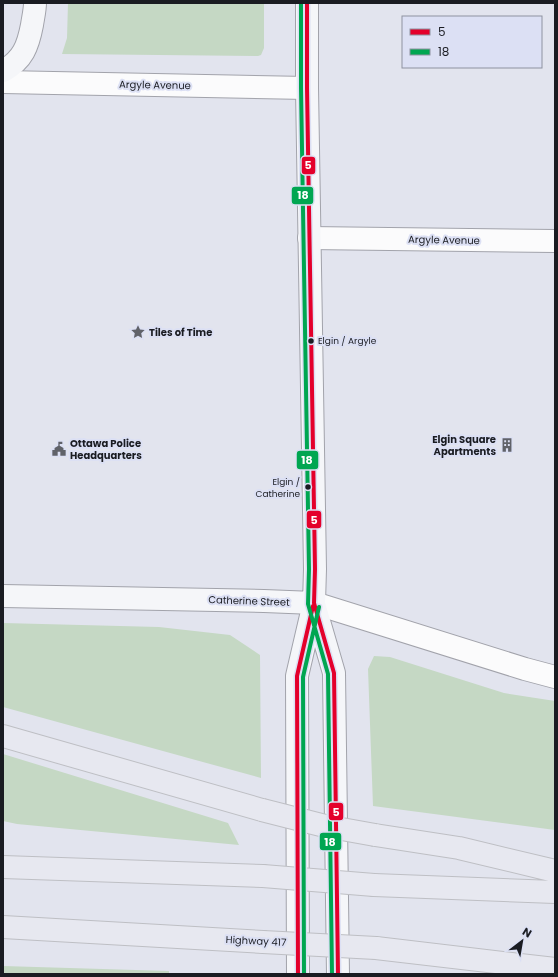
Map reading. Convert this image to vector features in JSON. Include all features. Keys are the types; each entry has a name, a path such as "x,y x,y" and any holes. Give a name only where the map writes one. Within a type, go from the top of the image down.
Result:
{"highway":[{"path":"3,736 262,810 325,826 459,848 555,871"},
{"path":"3,867 263,876 374,884 555,892"},
{"name":"Highway 417","path":"3,927 376,948 555,969"}],"main road":[{"path":"3,71 17,61 25,51 29,40 34,3"},
{"path":"298,974 297,676 314,603 315,569 307,88 307,3"},
{"name":"Catherine Street","path":"3,596 314,603"},
{"path":"314,603 334,673 338,974"}],"street":[{"name":"Argyle Avenue","path":"3,82 307,88"},
{"name":"Argyle Avenue","path":"310,238 555,241"},
{"name":"Catherine Street","path":"314,603 555,677"}],"green space":[{"path":"68,3 264,3 264,48 261,55 258,56 62,54 67,38"},
{"path":"3,623 159,627 230,635 260,655 261,778 3,707"},
{"path":"374,656 390,657 504,693 555,701 555,830 373,806 368,669"},
{"path":"3,754 228,823 239,845 17,824 3,821"},
{"path":"3,966 169,971 169,974 3,974"}],"transit line":[{"name":"18","path":"301,3 301,88 309,569 308,604 328,674 332,974"},
{"name":"5","path":"307,3 307,88 315,569 314,603 334,673 338,974"},
{"name":"5","path":"298,974 297,676 313,606"},
{"name":"18","path":"304,974 303,677 319,607"}],"place":[{"name":"Tiles of Time","path":"138,332"},
{"name":"Elgin / Argyle","path":"311,341"},
{"name":"Elgin Square Apartments","path":"507,445"},
{"name":"Ottawa Police Headquarters","path":"59,449"},
{"name":"Elgin / Catherine","path":"308,487"}]}
